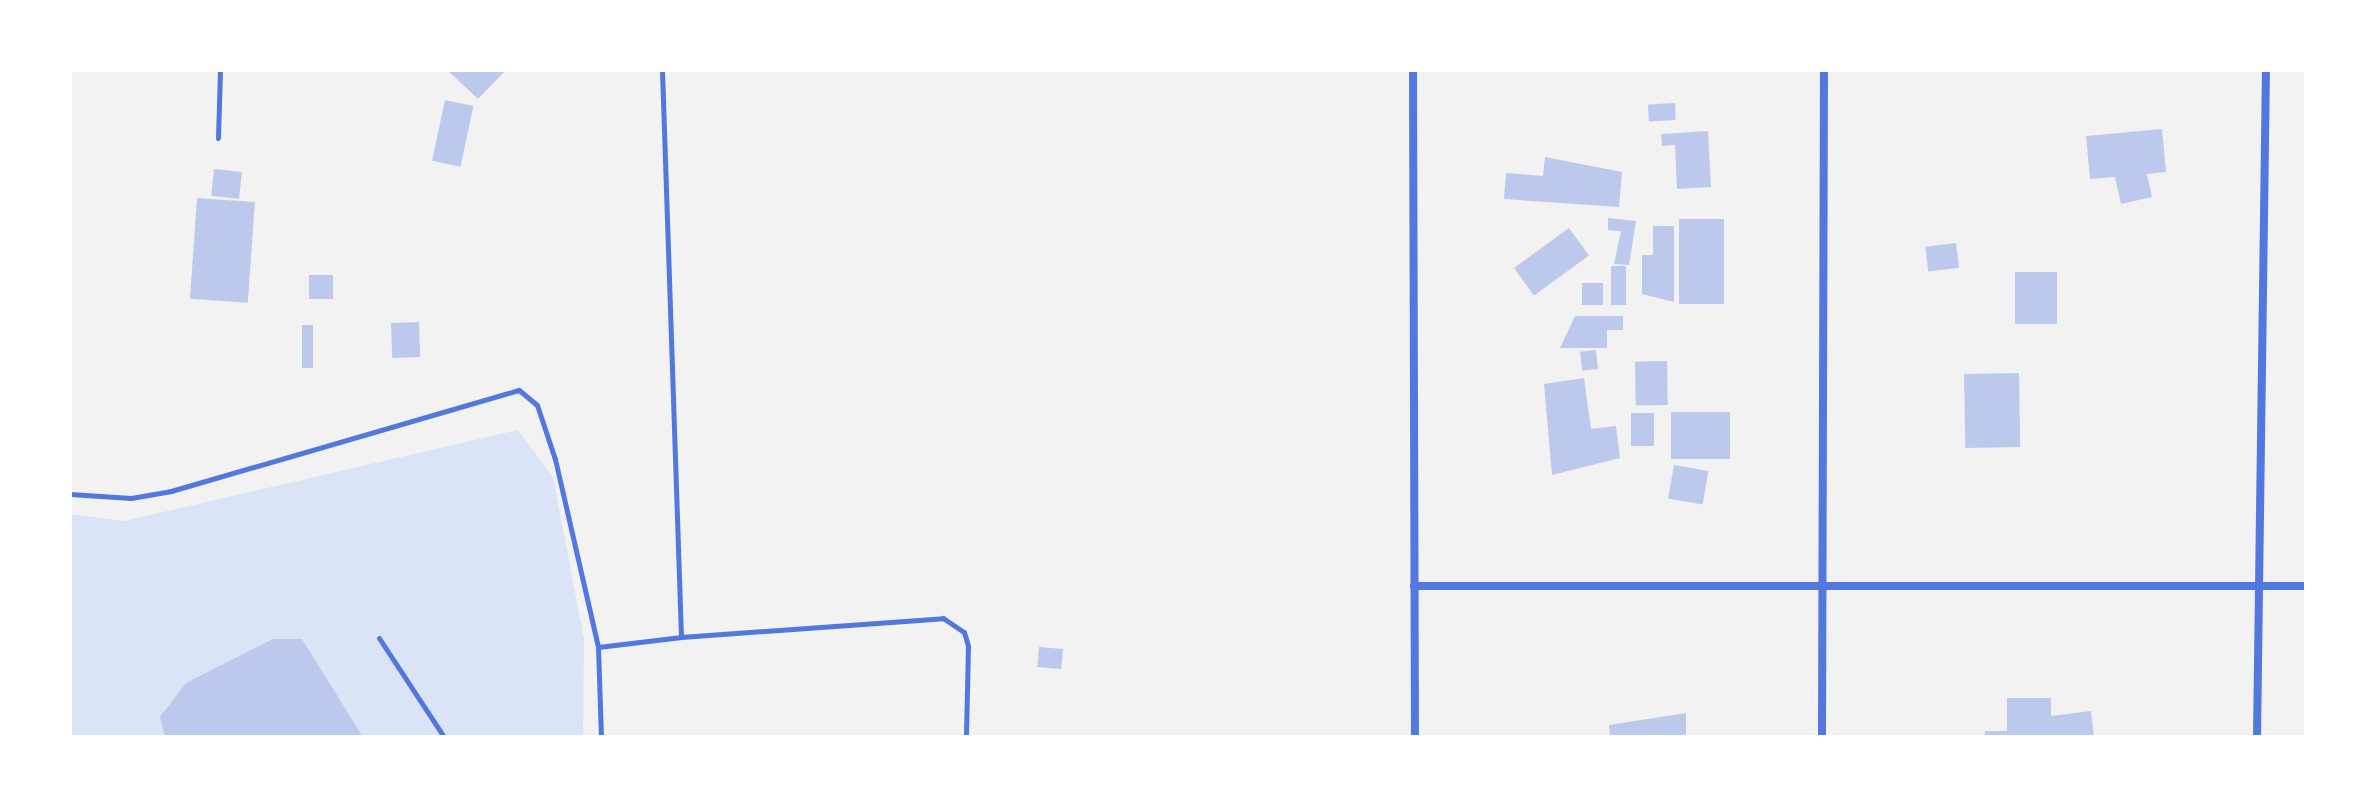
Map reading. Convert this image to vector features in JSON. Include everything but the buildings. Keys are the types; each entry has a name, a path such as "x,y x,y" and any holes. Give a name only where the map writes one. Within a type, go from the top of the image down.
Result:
{"street":[{"path":"1413,70 1415,737"},
{"path":"1822,737 1824,70"},
{"path":"2257,737 2266,70"},
{"path":"1414,586 2306,586"}],"lane":[{"path":"218,138 220,70"},
{"path":"662,70 681,637"},
{"path":"70,494 131,498 171,491 519,390 537,405 555,459 598,647 601,737"},
{"path":"598,647 681,637 943,618 964,632 968,646 966,737"},
{"path":"379,638 444,737"}],"shaded area":[{"path":"518,430 553,477 584,639 583,737 70,737 70,514 124,521"}]}
